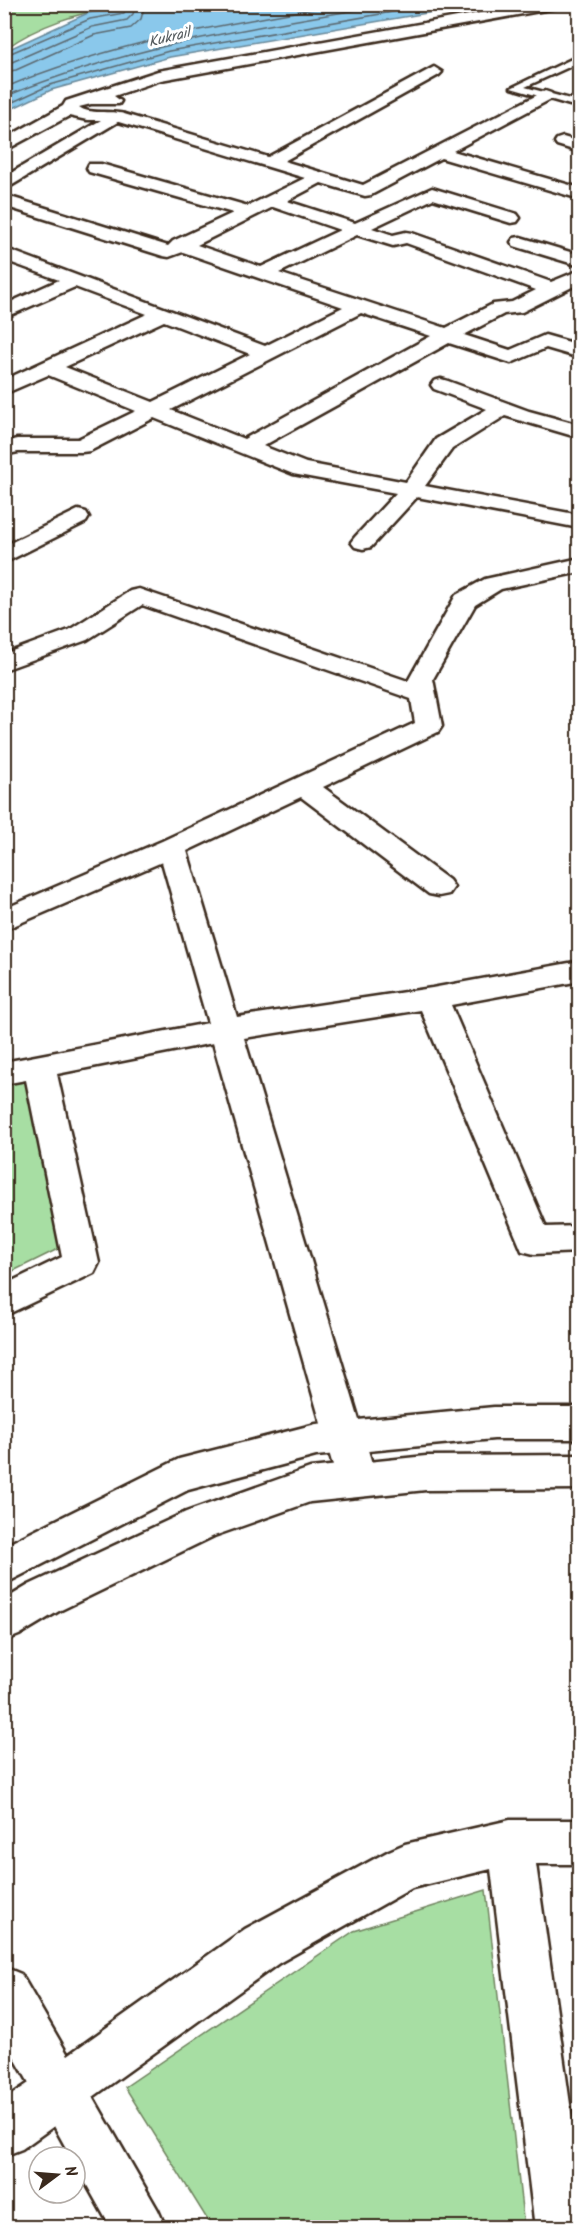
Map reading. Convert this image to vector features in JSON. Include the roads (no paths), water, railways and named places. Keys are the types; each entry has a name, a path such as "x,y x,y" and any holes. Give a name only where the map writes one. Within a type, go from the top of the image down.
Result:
{"street":[{"path":"91,99 158,76 562,8"},
{"path":"4,185 115,112 202,78 562,8"},
{"path":"269,163 434,72"},
{"path":"4,146 30,131 77,112 115,112 269,163 365,191 545,96"},
{"path":"77,112 70,106 77,101 107,99 115,112"},
{"path":"4,163 47,137 77,112"},
{"path":"562,142 579,147"},
{"path":"439,152 579,194"},
{"path":"95,168 248,212"},
{"path":"471,206 522,177"},
{"path":"4,200 169,252 319,178"},
{"path":"263,273 432,194 511,218"},
{"path":"272,201 393,241 406,237 552,289"},
{"path":"520,242 579,261"},
{"path":"179,246 362,305 511,357 545,341 579,352"},
{"path":"4,253 266,353"},
{"path":"245,447 448,334 500,308 515,308 579,275"},
{"path":"4,312 75,280"},
{"path":"4,449 17,445 81,446 362,305"},
{"path":"4,388 163,314"},
{"path":"48,368 301,469 574,520"},
{"path":"441,385 579,432"},
{"path":"363,542 411,490 444,444 504,408"},
{"path":"4,556 78,517"},
{"path":"4,921 172,847 429,726 420,679 465,600 493,584 579,565"},
{"path":"4,663 78,634 139,596 424,695"},
{"path":"4,634 30,653"},
{"path":"303,785 439,887"},
{"path":"172,847 357,1480"},
{"path":"4,1073 225,1030 432,998 579,971"},
{"path":"432,998 534,1241 579,1239"},
{"path":"4,1302 81,1263 39,1067"},
{"path":"4,1566 179,1476 316,1440 494,1423 579,1423"},
{"path":"4,1622 44,1598 200,1524 310,1485 426,1473 579,1473"},
{"path":"4,2131 262,1946 405,1867 510,1842 579,1842"},
{"path":"510,1842 561,2228"},
{"path":"4,1991 140,2228"}],"lane":[{"path":"579,58 516,88 570,102 579,99"}],"water":[{"name":"Kukrail","path":"137,5 474,5 170,57 51,90 5,112 5,51 88,13"}]}
